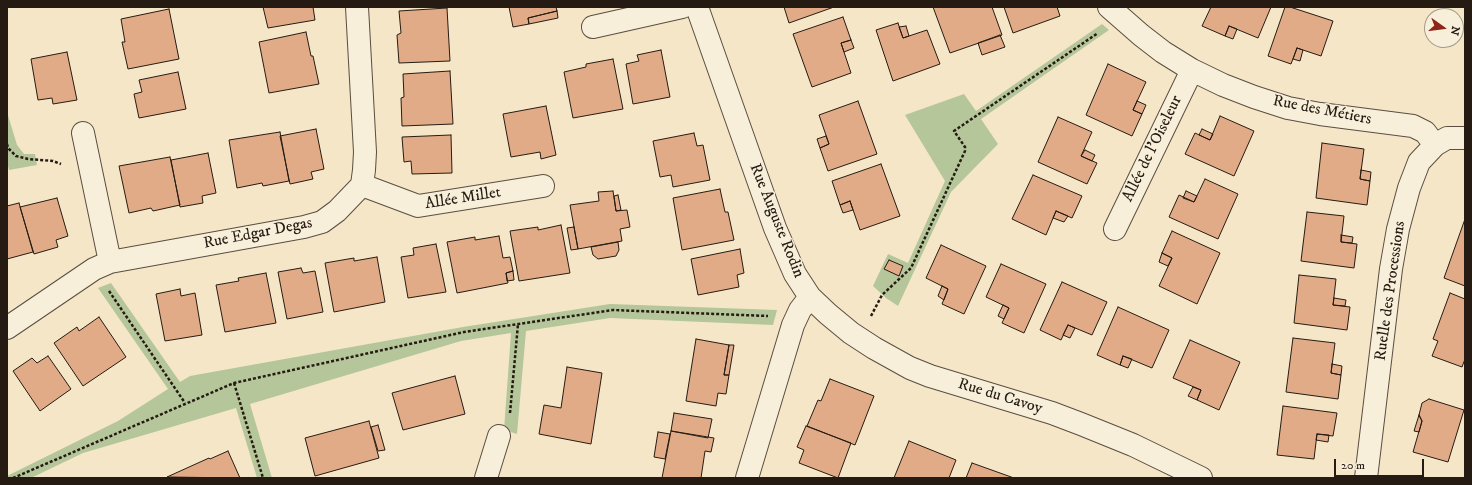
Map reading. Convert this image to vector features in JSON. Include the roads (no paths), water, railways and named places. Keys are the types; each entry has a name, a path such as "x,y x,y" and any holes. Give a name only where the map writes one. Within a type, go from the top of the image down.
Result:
{"street":[{"path":"357,7 365,152 362,185"},
{"path":"593,27 682,7"},
{"name":"Rue Auguste Rodin","path":"697,7 776,228 795,274 810,297 800,310 793,324 747,478"},
{"name":"Rue des Métiers","path":"1114,12 1163,52 1192,70 1223,85 1288,108 1320,114 1413,126 1425,132 1435,145"},
{"name":"Allée de l'Oiseleur","path":"1115,229 1192,70"},
{"path":"83,133 110,262"},
{"name":"Ruelle des Processions","path":"1366,478 1392,269 1398,229 1409,188 1419,162 1435,145 1447,138 1465,138"},
{"name":"Allée Millet","path":"362,185 418,206 544,186"},
{"name":"Rue Edgar Degas","path":"7,328 94,270 110,262 304,227 322,222 337,211 362,185"},
{"name":"Rue du Cavoy","path":"810,297 828,314 860,338 910,368 930,376 1052,413 1133,445 1201,478"},
{"path":"486,478 499,436"}]}
